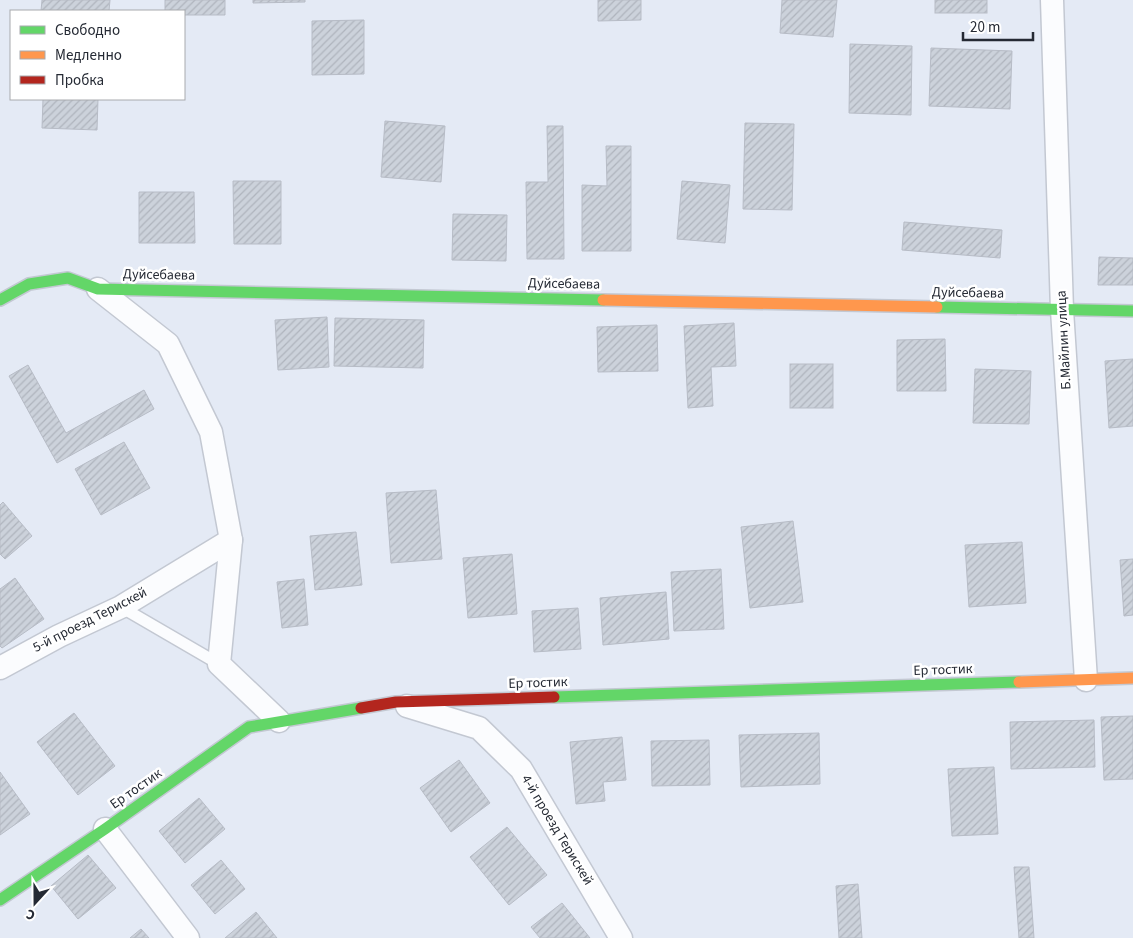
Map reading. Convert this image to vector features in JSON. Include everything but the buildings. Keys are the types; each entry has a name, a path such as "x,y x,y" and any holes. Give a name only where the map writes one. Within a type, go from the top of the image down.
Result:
{"street":[{"name":"Б.Майлин улица","path":"1052,0 1062,310 1086,680"},
{"name":"Дуйсебаева","path":"0,300 29,284 68,278 98,289 1133,312"},
{"path":"98,289 168,344 211,432 231,540 219,664 279,722"},
{"name":"5-й проезд Терискей","path":"0,668 59,636 121,607 231,540"},
{"name":"Ер тостик","path":"0,900 105,829 249,727 396,702 1133,678"},
{"name":"4-й проезд Терискей","path":"396,702 479,728 521,769 620,938"},
{"path":"105,829 188,938"}],"lane":[{"path":"121,607 219,664"}],"traffic: fast":[{"path":"0,300 29,284 68,278 98,289 603,300"},
{"path":"937,307 1133,311"},
{"path":"554,697 1019,682"},
{"path":"0,900 105,829 249,727 361,708"}],"traffic: slow":[{"path":"603,300 937,307"},
{"path":"1019,682 1133,678"}],"traffic: jam":[{"path":"361,708 396,702 554,697"}]}
